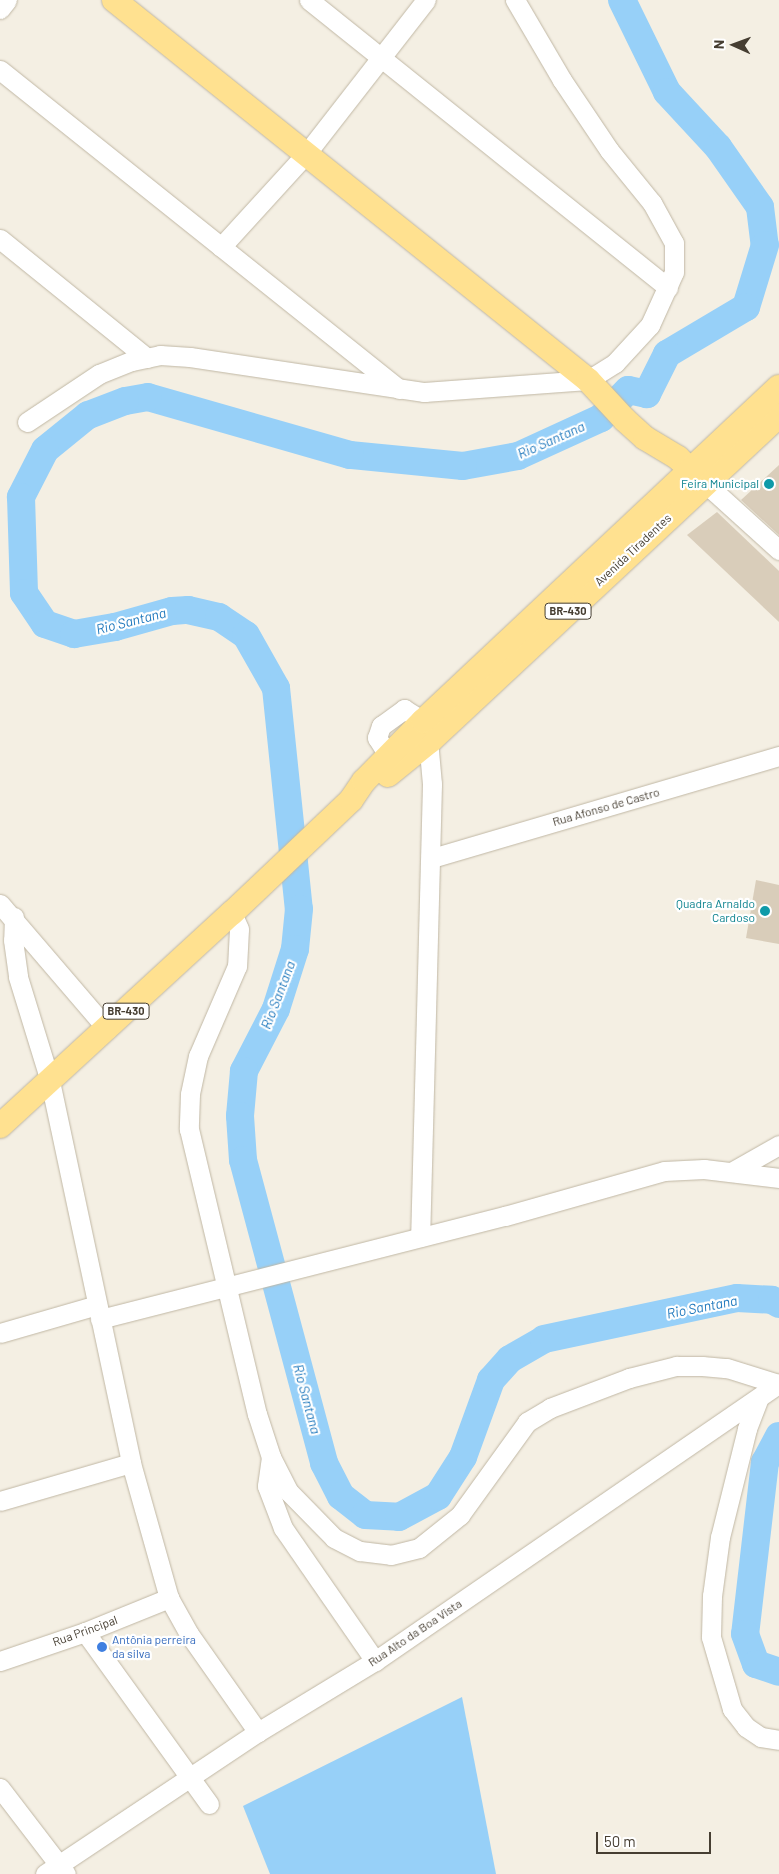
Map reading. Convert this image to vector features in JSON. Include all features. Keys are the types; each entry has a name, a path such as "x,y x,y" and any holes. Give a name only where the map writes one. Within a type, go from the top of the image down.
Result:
{"main road":[{"path":"114,0 588,380 625,420 699,476"},
{"name":"BR-430","path":"0,1126 232,913 250,894 699,476 779,387"},
{"name":"BR-430","path":"699,476 779,415"}],"street":[{"path":"0,9 7,0"},
{"path":"308,0 668,288"},
{"path":"222,247 306,154 426,0"},
{"path":"27,422 99,374 147,358 190,356 400,390 449,392 588,380 628,352 650,325 668,288 676,258 668,228 609,150 562,80 515,0"},
{"path":"0,70 400,390"},
{"path":"0,240 147,358"},
{"path":"699,476 779,550"},
{"path":"392,762 376,738 381,726 404,709 427,731 432,858 420,1237"},
{"name":"Rua Afonso de Castro","path":"432,858 779,756"},
{"path":"0,904 14,917 106,1029"},
{"path":"232,913 239,929 237,966 198,1056 190,1094 189,1121 226,1288 257,1414 271,1458 289,1492 334,1538 360,1551 391,1555 419,1548 460,1515 522,1428 550,1408 629,1378 676,1366 727,1368 779,1384"},
{"path":"14,917 13,940 18,977 50,1081 131,1463 169,1598 193,1640 258,1732"},
{"path":"733,1171 779,1146"},
{"path":"0,1333 248,1283 664,1171 686,1168 733,1171 779,1178"},
{"name":"Rua Alto da Boa Vista","path":"56,1871 258,1732 375,1661 779,1384"},
{"path":"758,1400 747,1430 720,1537 712,1596 712,1636 720,1675 732,1708 746,1727 761,1737 779,1740"},
{"path":"271,1458 267,1486 283,1528 375,1661"},
{"path":"1,1497 131,1463"},
{"name":"Rua Principal","path":"0,1660 86,1632 169,1598"},
{"path":"86,1632 209,1804"},
{"path":"0,1788 56,1871"}],"water":[{"path":"462,1697 496,1874 270,1874 243,1806"}],"building":[{"name":"Feira Municipal","path":"779,465 779,535 741,500"},
{"path":"717,512 779,571 779,622 687,535"},
{"name":"Quadra Arnaldo Cardoso","path":"756,880 779,885 779,944 746,938"}],"waterway":[{"name":"Rio Santana","path":"622,0 667,92 718,147 760,207 765,245 746,307 667,354 647,394 628,390 601,418 518,456 463,466 350,455 148,397 125,401 88,415 45,450 21,497 24,593 45,624 74,634 115,627 172,611 188,610 219,617 246,635 276,688 299,909 295,949 276,1009 244,1071 240,1116 243,1160 324,1463 341,1496 365,1515 399,1517 438,1496 463,1457 491,1380 510,1359 544,1339 737,1298 772,1300 779,1304"},
{"name":"Rio Santana","path":"779,1436 765,1462 745,1634 756,1664 779,1672"}],"place":[{"name":"Feira Municipal","path":"769,484"},
{"name":"Quadra Arnaldo Cardoso","path":"765,911"},
{"name":"Antônia perreira da silva","path":"102,1647"}]}
